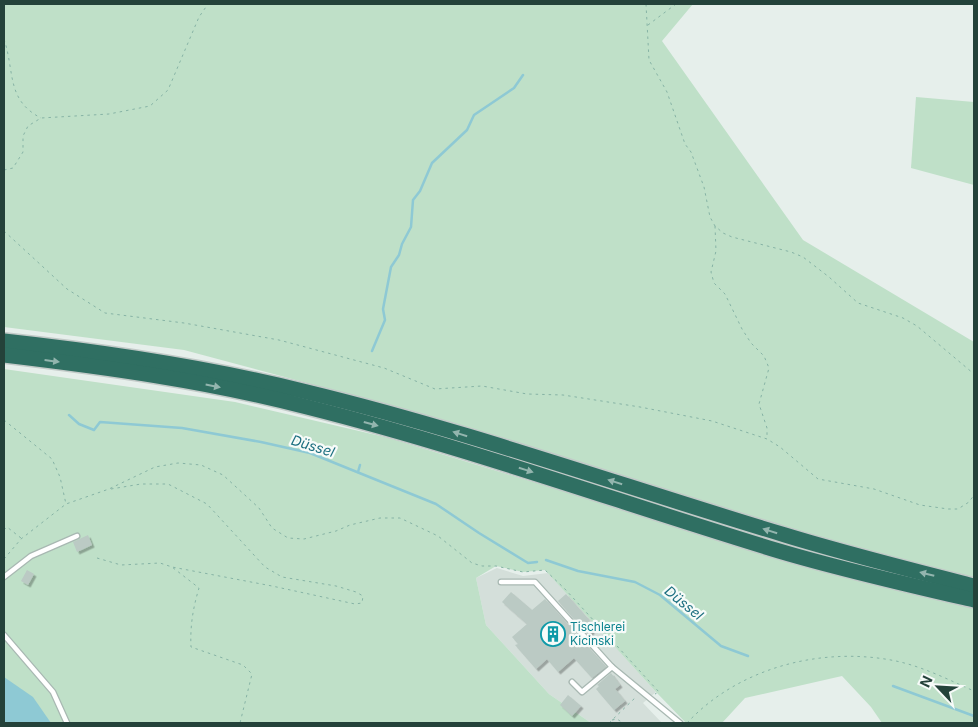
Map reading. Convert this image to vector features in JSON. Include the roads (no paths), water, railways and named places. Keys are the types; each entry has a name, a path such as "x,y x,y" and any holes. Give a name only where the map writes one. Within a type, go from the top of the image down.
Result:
{"highway":[{"path":"4,341 66,348 213,372 305,391 408,418 786,536 974,586"},
{"path":"4,355 62,362 212,386 304,406 391,429 780,551 894,582 974,600"}],"lane":[{"path":"4,577 31,556 78,536"},
{"path":"501,582 535,582 612,667 680,723"},
{"path":"4,635 53,692 67,723"},
{"path":"572,682 582,692 612,667"}],"water":[{"path":"4,677 33,697 51,723 4,723"}],"waterway":[{"path":"372,351 385,320 383,309 391,267 399,255 402,244 411,227 413,200 420,191 432,163 467,130 474,115 514,88 523,75"},
{"name":"Düssel","path":"69,415 79,424 94,430 100,422 182,428 310,453 436,504 528,563 537,562"},
{"path":"358,472 360,465"},
{"name":"Düssel","path":"546,560 578,571 635,582 660,595 721,646 748,656"},
{"name":"Düssel","path":"893,686 974,716"}],"place":[{"name":"Tischlerei Kicinski","path":"553,634"}]}
